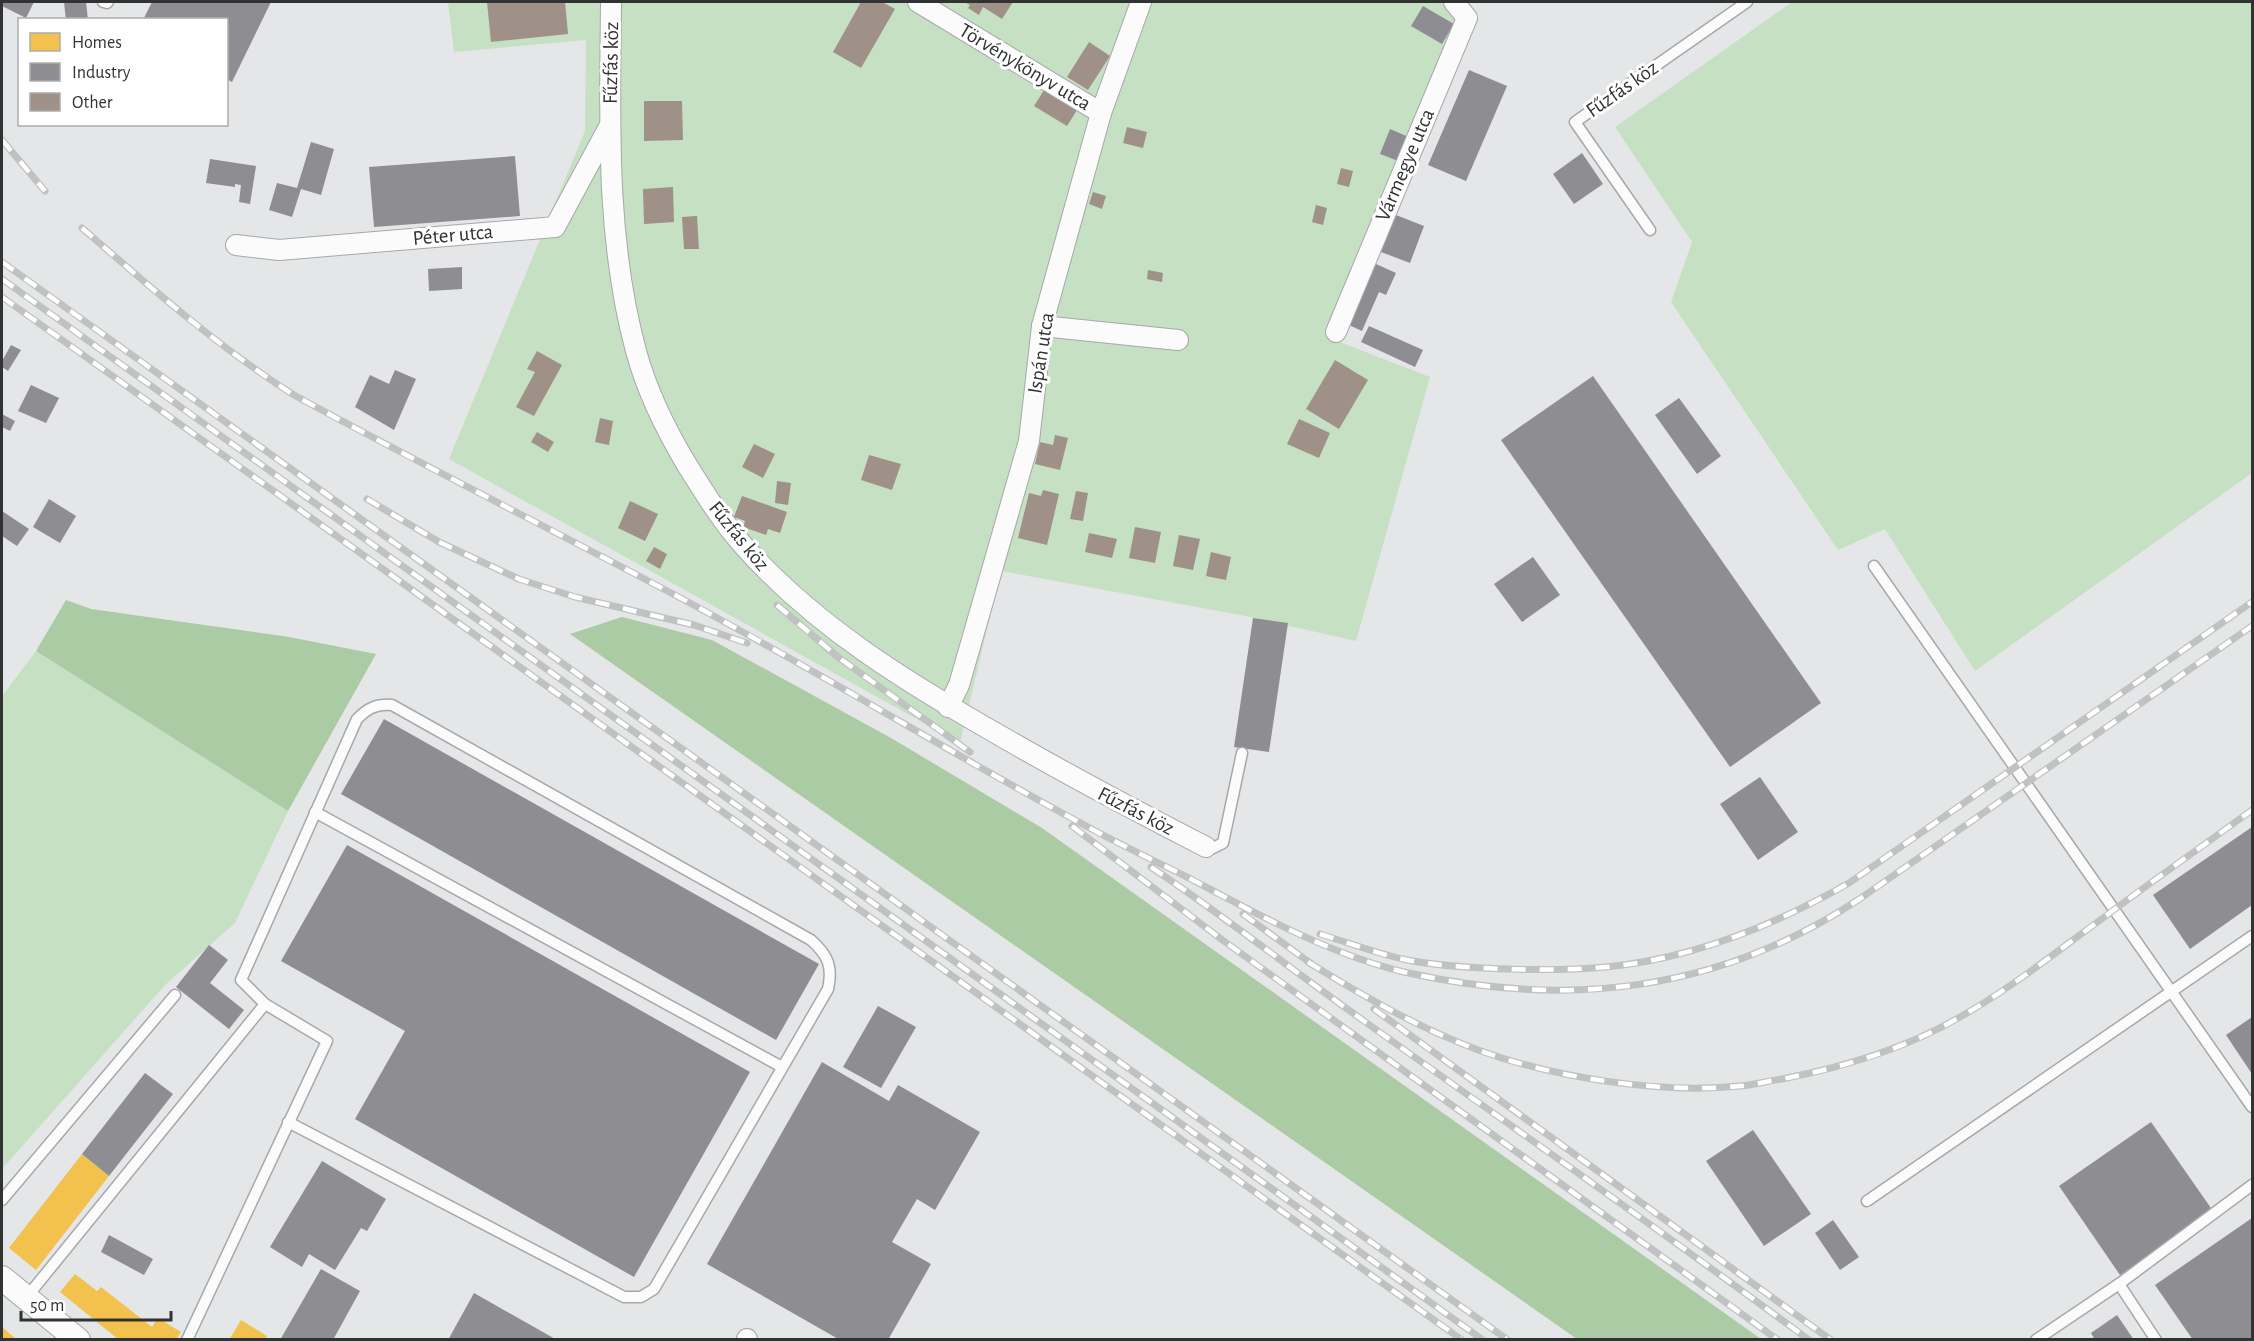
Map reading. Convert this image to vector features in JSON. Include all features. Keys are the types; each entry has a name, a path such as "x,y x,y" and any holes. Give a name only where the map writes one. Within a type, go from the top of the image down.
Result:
{"street":[{"name":"Fűzfás köz","path":"611,2 610,125 614,233 629,321 647,385 680,453 719,515 742,544 773,576 837,632 948,707 1106,796 1206,847"},
{"name":"Törvénykönyv utca","path":"918,2 1101,113"},
{"name":"Ispán utca","path":"948,707 959,685 1029,441 1042,326 1101,113 1141,2"},
{"name":"Vármegye utca","path":"1336,332 1467,18 1454,2"},
{"name":"Péter utca","path":"236,245 279,250 555,227 610,125"},
{"path":"1042,326 1178,340"},
{"path":"2,1278 78,1340"}],"lane":[{"path":"103,2 108,2"},
{"name":"Fűzfás köz","path":"1650,230 1575,122 1747,2"},
{"path":"1874,566 2253,1107"},
{"path":"188,1340 288,1122 327,1041 265,1004 241,980 357,719 367,709 380,704 392,705 811,940 825,955 831,970 828,989 654,1288 648,1294 633,1299 624,1297 288,1122"},
{"path":"1206,847 1213,849 1223,843 1242,753"},
{"path":"315,812 782,1067"},
{"path":"1867,1201 2253,936"},
{"path":"2,1200 175,995"},
{"path":"26,1298 265,1004"},
{"path":"2036,1340 2119,1284 2253,1185"},
{"path":"2119,1284 2157,1340"}],"green space":[{"path":"448,2 1462,2 1327,337 1430,377 1356,641 1246,616 1001,571 960,743 449,459 585,131 586,40 454,52"},
{"path":"1792,2 2252,2 2252,473 1975,671 1885,529 1838,550 1671,302 1692,242 1615,127"},
{"path":"66,600 91,609 289,637 376,654 288,811 36,651"},
{"path":"622,617 712,640 891,738 1042,828 1761,1339 1577,1339 570,634"},
{"path":"36,651 288,811 235,923 165,985 2,1169 2,696"}],"building: Homes":[{"path":"82,1154 109,1176 36,1270 9,1248"},
{"path":"75,1274 97,1291 101,1287 152,1327 158,1318 181,1332 176,1340 119,1340 60,1292"},
{"path":"241,1320 267,1336 265,1340 229,1340"},
{"path":"2,1327 15,1338 14,1340 2,1340"}],"building: Industry":[{"path":"2,2 34,2 26,18 2,6"},
{"path":"64,2 86,2 88,18 66,18"},
{"path":"152,2 271,2 232,82 228,80 228,18 144,18"},
{"path":"1423,6 1454,24 1442,44 1411,26"},
{"path":"1469,70 1507,86 1466,181 1428,165"},
{"path":"1390,129 1411,138 1401,162 1380,154"},
{"path":"311,142 334,149 321,195 301,189 292,217 269,210 277,183 297,188"},
{"path":"1582,153 1603,184 1574,204 1553,174"},
{"path":"515,156 520,216 374,227 369,167"},
{"path":"210,159 256,166 250,204 239,202 241,185 235,184 235,187 206,183"},
{"path":"1396,215 1424,226 1410,263 1381,252"},
{"path":"1376,264 1396,273 1386,295 1379,292 1362,331 1349,325"},
{"path":"462,267 462,289 429,291 428,269"},
{"path":"1369,326 1423,350 1415,367 1361,342"},
{"path":"11,345 21,350 8,371 2,367 2,361"},
{"path":"395,370 416,379 394,430 355,407 370,375 389,384"},
{"path":"1593,376 1821,703 1730,767 1501,440"},
{"path":"31,385 59,398 46,423 18,411"},
{"path":"1679,398 1721,456 1697,474 1655,415"},
{"path":"2,414 15,421 10,431 2,427"},
{"path":"49,499 76,516 60,543 33,527"},
{"path":"2,511 29,529 17,546 2,536"},
{"path":"1533,557 1560,595 1522,622 1494,584"},
{"path":"1253,618 1288,623 1269,752 1234,747"},
{"path":"384,719 819,964 776,1040 341,794"},
{"path":"1760,777 1798,832 1758,860 1720,804"},
{"path":"2252,827 2252,905 2190,949 2153,895"},
{"path":"347,845 750,1072 634,1277 355,1119 405,1031 281,961"},
{"path":"209,945 228,960 210,983 244,1010 229,1029 176,987"},
{"path":"878,1006 916,1027 881,1088 843,1067"},
{"path":"2252,1017 2252,1074 2226,1035"},
{"path":"822,1062 889,1101 898,1085 980,1132 935,1210 917,1199 892,1242 931,1264 888,1340 840,1340 707,1264"},
{"path":"145,1073 173,1094 109,1176 82,1154"},
{"path":"2151,1122 2213,1211 2120,1275 2059,1186"},
{"path":"1753,1130 1811,1214 1764,1246 1706,1161"},
{"path":"322,1161 386,1199 367,1231 361,1228 335,1270 309,1254 302,1267 270,1247"},
{"path":"2252,1218 2252,1340 2193,1340 2155,1285"},
{"path":"1833,1220 1859,1257 1840,1270 1815,1233"},
{"path":"109,1235 153,1259 144,1275 101,1252"},
{"path":"321,1269 360,1291 333,1340 280,1340"},
{"path":"474,1293 557,1340 448,1340"},
{"path":"2117,1315 2134,1340 2095,1340 2091,1333"}],"building: Other":[{"path":"487,2 565,2 568,34 491,42"},
{"path":"861,2 882,2 895,9 861,68 833,52"},
{"path":"964,2 1013,2 1002,19 983,7 979,15 968,8 970,5"},
{"path":"1089,42 1110,56 1088,90 1067,77"},
{"path":"1046,87 1079,107 1067,126 1034,106"},
{"path":"644,101 682,101 683,140 644,141"},
{"path":"1127,127 1147,132 1143,148 1123,143"},
{"path":"1341,168 1353,171 1349,187 1337,184"},
{"path":"673,187 674,222 644,224 643,189"},
{"path":"1093,192 1106,196 1102,209 1089,204"},
{"path":"1316,205 1327,208 1323,225 1312,222"},
{"path":"697,216 699,249 684,249 682,217"},
{"path":"1148,270 1163,273 1162,282 1147,279"},
{"path":"537,351 562,365 534,416 516,407 535,372 527,369"},
{"path":"1335,360 1368,380 1339,429 1306,409"},
{"path":"600,418 613,421 609,445 595,442"},
{"path":"1299,419 1330,433 1319,458 1287,444"},
{"path":"537,432 554,442 548,452 531,442"},
{"path":"1055,435 1068,438 1060,470 1035,464 1040,442 1053,445"},
{"path":"754,444 775,454 763,478 742,467"},
{"path":"869,455 901,464 892,490 861,480"},
{"path":"777,481 791,483 788,505 775,503"},
{"path":"1043,490 1059,494 1047,545 1018,538 1029,493 1041,496"},
{"path":"1076,491 1088,493 1083,521 1070,519"},
{"path":"742,496 787,512 780,533 768,529 766,535 743,527 745,521 734,517"},
{"path":"630,501 658,514 645,541 618,528"},
{"path":"1135,527 1161,532 1155,563 1129,558"},
{"path":"1089,533 1117,539 1112,558 1085,552"},
{"path":"1179,535 1200,539 1193,570 1173,566"},
{"path":"654,547 667,554 660,569 646,561"},
{"path":"1211,552 1231,557 1226,580 1206,576"}],"railway":[{"path":"2,140 45,191"},
{"path":"82,228 211,337 294,395 682,599 1113,840 1294,932 1349,955 1404,972 1465,983 1525,989 1584,990 1641,984 1698,972 1753,954 1807,930 1861,898 2252,626"},
{"path":"2,262 1508,1340"},
{"path":"2,279 1483,1340"},
{"path":"2,297 1462,1340"},
{"path":"367,499 439,542 519,579 575,597 694,625 747,643"},
{"path":"1320,934 1407,960 1494,969 1532,970 1594,968 1638,963 1732,938 1792,913 1849,883 2252,602"},
{"path":"777,605 838,657 970,752"},
{"path":"1308,962 1414,1022 1458,1042 1510,1061 1575,1076 1643,1086 1709,1088 1750,1085 1828,1069 1874,1056 1896,1048 1960,1017 2033,970 2252,810"},
{"path":"1072,826 1221,939 1778,1340"},
{"path":"1151,867 1809,1340"},
{"path":"1243,914 1313,965"},
{"path":"1374,1009 1831,1340"}]}
